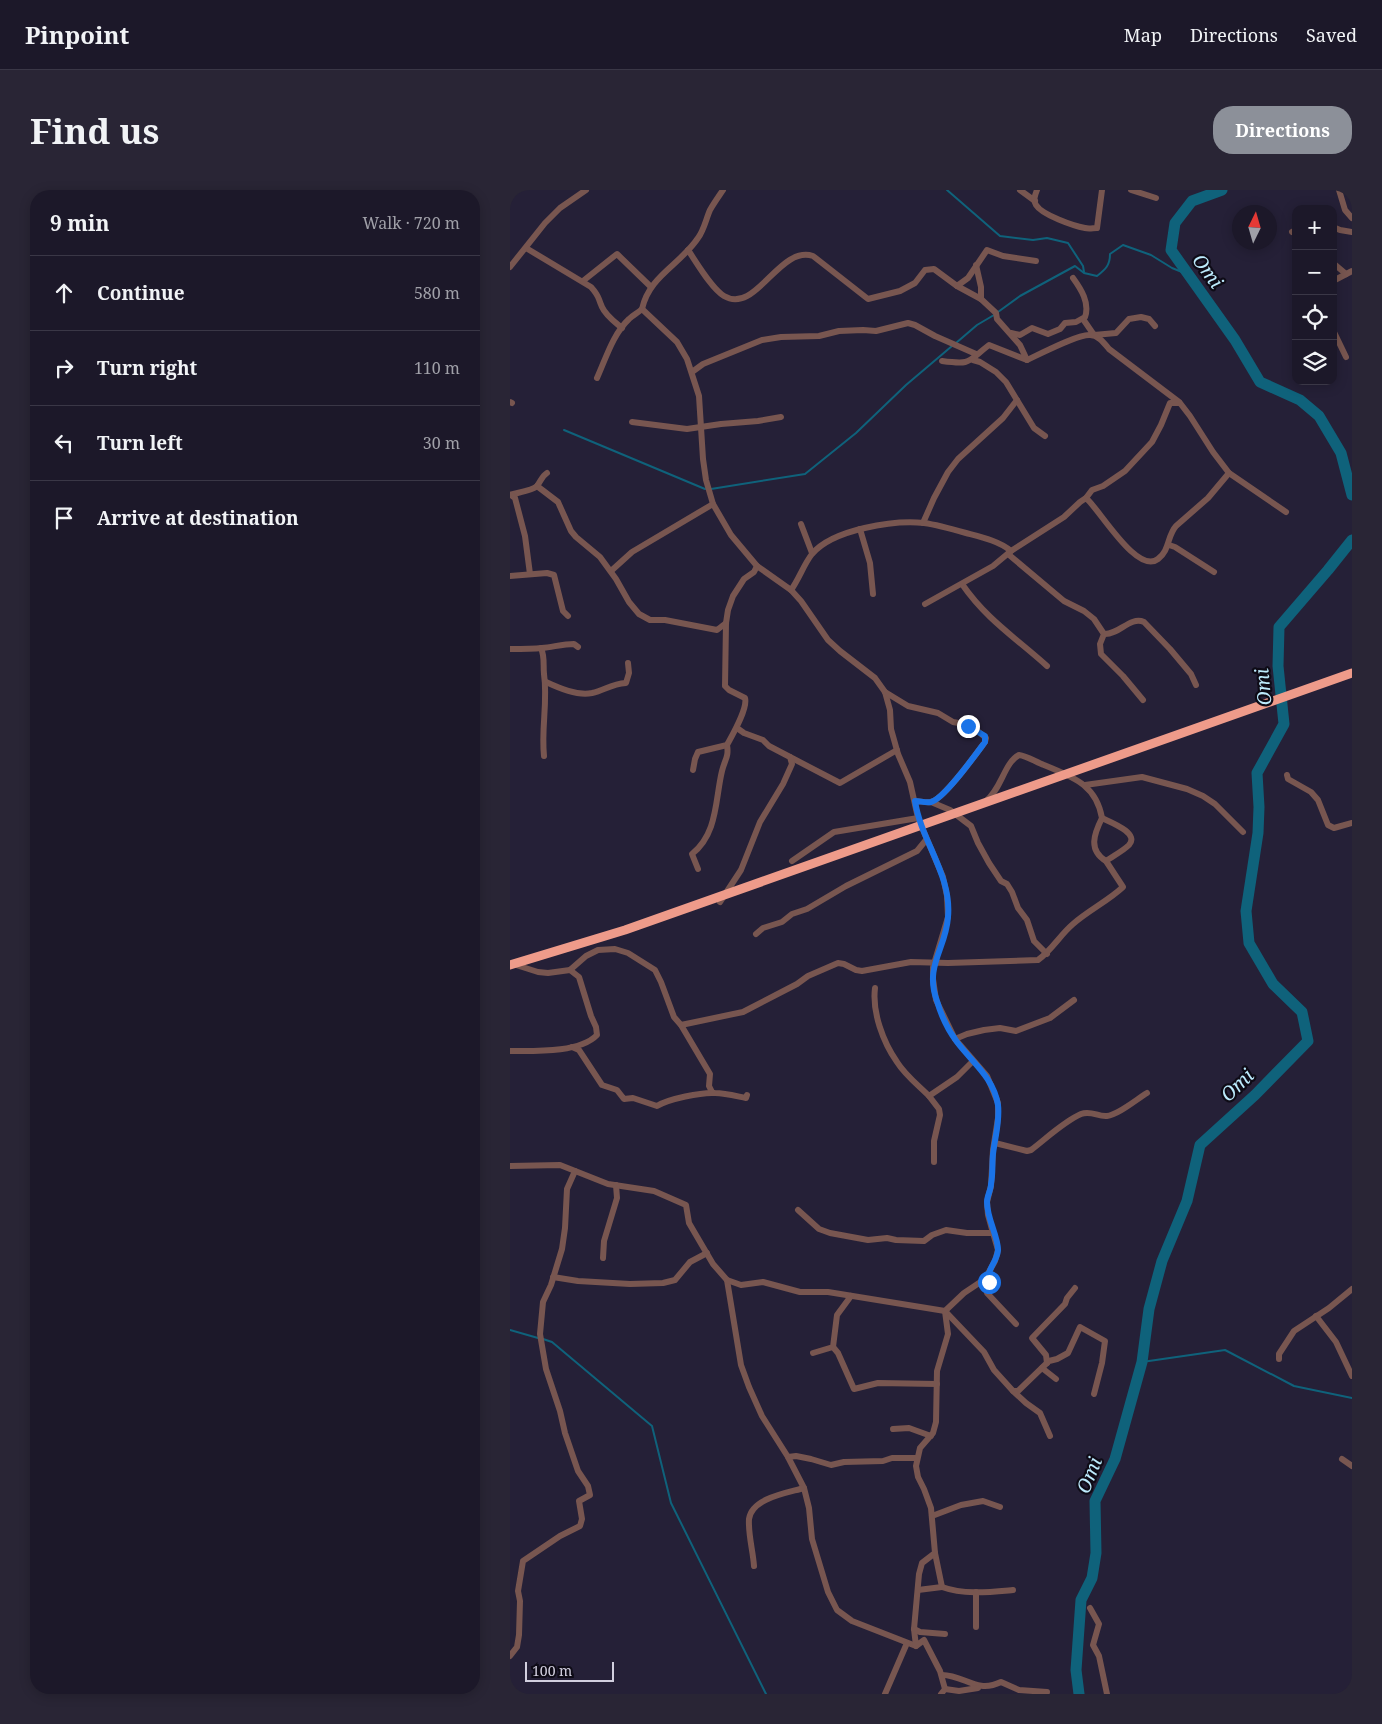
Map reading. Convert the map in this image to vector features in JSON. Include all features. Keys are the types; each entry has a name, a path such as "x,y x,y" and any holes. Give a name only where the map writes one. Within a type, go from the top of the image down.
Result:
{"highway":[{"path":"510,966 635,927 1352,673"}],"street":[{"path":"597,378 612,344 622,328 629,318 642,309 650,286 699,237 711,208 723,190"},
{"path":"1020,190 1035,202 1040,209 1061,220 1086,229 1097,228 1102,190"},
{"path":"1035,202 1037,190"},
{"path":"1134,190 1156,198"},
{"path":"1338,190 1345,210 1352,218"},
{"path":"510,267 550,218 583,191"},
{"path":"1337,229 1352,232"},
{"path":"526,248 583,281 599,295 602,308 622,328"},
{"path":"688,250 712,284 723,295 732,299 747,295 784,264 799,255 813,256 868,300 900,291 916,283 925,270 934,269 957,286 981,299 996,313 997,319 1011,333 1028,360"},
{"path":"957,286 968,278 987,250 1002,256 1036,262"},
{"path":"583,281 617,254 650,286"},
{"path":"976,265 981,287 981,299"},
{"path":"1337,266 1349,273"},
{"path":"1337,279 1349,273"},
{"path":"1011,333 1020,335 1032,328 1048,334 1060,329 1065,323 1083,319 1087,314 1084,298 1073,278"},
{"path":"642,309 677,342 687,359 699,396 706,480 713,504 731,535 757,566 791,590 801,600 828,640 875,678 885,692 890,710 891,729 910,782 918,818 943,877 947,896 948,917 933,967 936,1000 955,1039 986,1076 998,1104 991,1186 987,1202 988,1215 998,1250 995,1261 985,1279 964,1293 945,1311"},
{"path":"942,361 961,363 974,357 989,344 1028,360 1078,337 1116,332 1129,319 1141,317 1150,319 1155,326"},
{"path":"1083,319 1092,335 1101,340 1109,349 1180,403 1213,452 1230,472 1286,512"},
{"path":"692,372 703,364 762,340 781,337 819,336 855,330 876,331 908,323 916,324 974,357 996,372 1006,382 1034,428 1045,436"},
{"path":"1337,338 1346,357"},
{"path":"923,523 939,489 958,459 1003,418 1017,400"},
{"path":"925,604 993,566 1064,517 1086,498 1092,490 1103,486 1125,471 1152,442 1170,403 1180,403"},
{"path":"632,422 687,429 781,417"},
{"path":"1086,498 1097,509 1120,541 1144,561 1152,562 1158,559 1169,545 1172,531 1176,526 1208,498 1230,472"},
{"path":"530,574 525,536 515,498 511,495 537,486 544,474 547,473"},
{"path":"537,486 558,502 567,524 576,537 594,550 610,571 629,602 645,618 717,630 726,622"},
{"path":"610,571 632,552 713,504"},
{"path":"791,590 812,553 832,540 860,529 890,523 923,523 977,536 1004,545 1010,553 1064,602 1084,611 1094,619 1104,634 1111,635 1134,621 1144,622 1191,674 1196,685"},
{"path":"801,524 812,553"},
{"path":"860,529 870,563 873,594"},
{"path":"1169,545 1214,572"},
{"path":"698,869 692,854 698,849 712,824 722,770 729,754 727,745 745,710 746,702 745,698 725,686 726,622 733,596 744,579 754,572 757,566"},
{"path":"510,576 547,573 554,575 563,611 568,616"},
{"path":"962,584 980,607 1047,666"},
{"path":"1104,634 1100,644 1101,654 1124,676 1143,700"},
{"path":"510,649 541,648 563,644 574,644 578,647"},
{"path":"541,648 544,654 546,682 546,705 542,738 544,756"},
{"path":"546,682 572,692 590,694 614,684 626,683 629,673 628,663"},
{"path":"885,692 908,706 938,714 952,722 974,728 986,738 960,775 931,802"},
{"path":"737,728 744,733 763,740 769,746 840,783 897,750"},
{"path":"693,770 694,759 698,752 727,745"},
{"path":"681,1025 744,1012 797,984 808,976 838,963 862,971 911,962 1019,962 1038,960 1047,954 1070,926 1104,900 1116,894 1123,886 1106,861 1100,858 1095,850 1094,842 1102,818 1099,806 1085,784 1074,778 1019,755 1011,761 996,791 988,800 969,811 950,810"},
{"path":"720,902 741,870 760,822 788,774 792,764 790,757"},
{"path":"1288,775 1288,779 1311,792 1318,800 1328,824 1334,828 1352,823"},
{"path":"1085,784 1142,777 1187,789 1204,796 1215,804 1243,832"},
{"path":"915,801 931,802 950,810 971,826 989,863 1001,881 1007,884 1012,892 1034,941 1047,954"},
{"path":"792,862 834,832 918,818"},
{"path":"1102,818 1126,831 1132,839 1130,844 1106,861"},
{"path":"756,934 763,928 782,922 792,914 806,909 846,886 917,851 926,840"},
{"path":"510,966 516,964 538,972 548,973 570,970 586,956 598,950 615,949 628,953 655,970 674,1017 681,1025 710,1074 709,1086 712,1092"},
{"path":"510,1051 572,1047 593,1039 597,1035 579,977 570,970"},
{"path":"876,988 874,1000 877,1016 887,1045 897,1063 939,1109 940,1115 934,1141 934,1162"},
{"path":"955,1039 984,1030 1000,1028 1016,1031 1050,1018 1074,1000"},
{"path":"572,1047 579,1050 602,1085 616,1090 624,1099 633,1098 657,1106 668,1101 712,1092 746,1098 748,1095"},
{"path":"929,1096 957,1077 973,1060"},
{"path":"995,1143 1027,1151 1031,1150 1066,1122 1083,1113 1092,1113 1105,1117 1112,1116 1147,1093"},
{"path":"510,1166 560,1165 608,1184 654,1191 686,1205 690,1223 713,1264 727,1280 741,1285 763,1282 800,1292 828,1292 945,1311 984,1352 994,1370 1013,1391 1040,1413 1050,1436"},
{"path":"510,1656 517,1647 520,1635 520,1601 518,1590 522,1561 560,1536 580,1526 582,1519 579,1501 590,1495 588,1486 578,1471 565,1433 560,1411 546,1370 540,1334 543,1302 562,1249 567,1189 575,1171"},
{"path":"603,1258 604,1241 617,1198 616,1185"},
{"path":"798,1210 820,1229 830,1233 868,1240 887,1238 924,1241 932,1235 946,1230 967,1233 993,1233"},
{"path":"553,1277 578,1281 662,1284 675,1280 690,1262 706,1253"},
{"path":"987,1275 987,1293 1016,1324"},
{"path":"727,1280 741,1365 762,1416 788,1457 804,1488 809,1508 812,1539 828,1592 837,1610 852,1621 907,1644 916,1646 924,1640 942,1675 943,1691 990,1687 1001,1682 1020,1692 1047,1692"},
{"path":"1056,1379 1045,1365 1046,1355 1032,1338 1065,1304 1075,1288"},
{"path":"1279,1358 1279,1354 1294,1331 1329,1308 1352,1289"},
{"path":"851,1296 837,1315 834,1347 854,1389 878,1383 937,1384"},
{"path":"942,1587 935,1553 931,1508 918,1478 916,1466 920,1448 934,1434 937,1372 948,1334 945,1311"},
{"path":"1316,1316 1336,1342 1352,1376"},
{"path":"1013,1391 1018,1391 1045,1365 1068,1352 1080,1327 1105,1341 1102,1363 1094,1394"},
{"path":"813,1352 834,1347"},
{"path":"893,1429 909,1428 931,1436"},
{"path":"788,1457 796,1456 832,1465 844,1462 877,1462 892,1458 917,1458"},
{"path":"1342,1459 1352,1466"},
{"path":"754,1566 749,1518 752,1511 757,1505 774,1496 804,1488"},
{"path":"932,1516 960,1505 983,1501 1000,1507"},
{"path":"916,1646 914,1629 919,1574 922,1563 935,1553"},
{"path":"918,1590 942,1587 951,1590 976,1592 1013,1590"},
{"path":"976,1592 976,1627"},
{"path":"1090,1608 1099,1624 1093,1645 1099,1656 1107,1694"},
{"path":"914,1629 920,1632 945,1634"},
{"path":"885,1694 907,1644"},
{"path":"942,1675 982,1687"}],"waterway":[{"path":"947,190 1000,236 1033,240 1047,238 1068,243 1083,266 1084,272"},
{"name":"Omi","path":"1222,190 1192,201 1175,223 1171,250 1235,340 1260,382 1300,400 1319,416 1341,453 1352,495"},
{"path":"998,312 1020,296 1075,266 1084,273 1097,276 1107,266 1110,254 1123,245 1151,255 1172,268 1187,274"},
{"path":"956,343 977,325 994,315"},
{"path":"711,489 805,474 856,433 906,385 952,346"},
{"path":"564,430 705,489"},
{"name":"Omi","path":"1079,1694 1076,1670 1081,1600 1092,1578 1096,1553 1095,1501 1115,1459 1142,1362 1149,1309 1162,1261 1187,1201 1200,1145 1255,1095 1308,1041 1302,1012 1273,984 1249,943 1246,911 1258,833 1257,773 1284,724 1278,666 1279,627 1352,540"},
{"path":"510,1330 538,1338"},
{"path":"543,1339 552,1342 652,1426 671,1503 766,1694"},
{"path":"1142,1362 1225,1350 1294,1386 1352,1398"}],"route":[{"path":"968,726 985,736 985,742 965,769 937,798 931,802 915,801 918,818 943,877 947,896 948,917 933,967 936,1000 946,1024 955,1039 986,1076 998,1104 992,1162 993,1171 987,1202 988,1215 998,1250 995,1261 987,1275 989,1282"}]}
